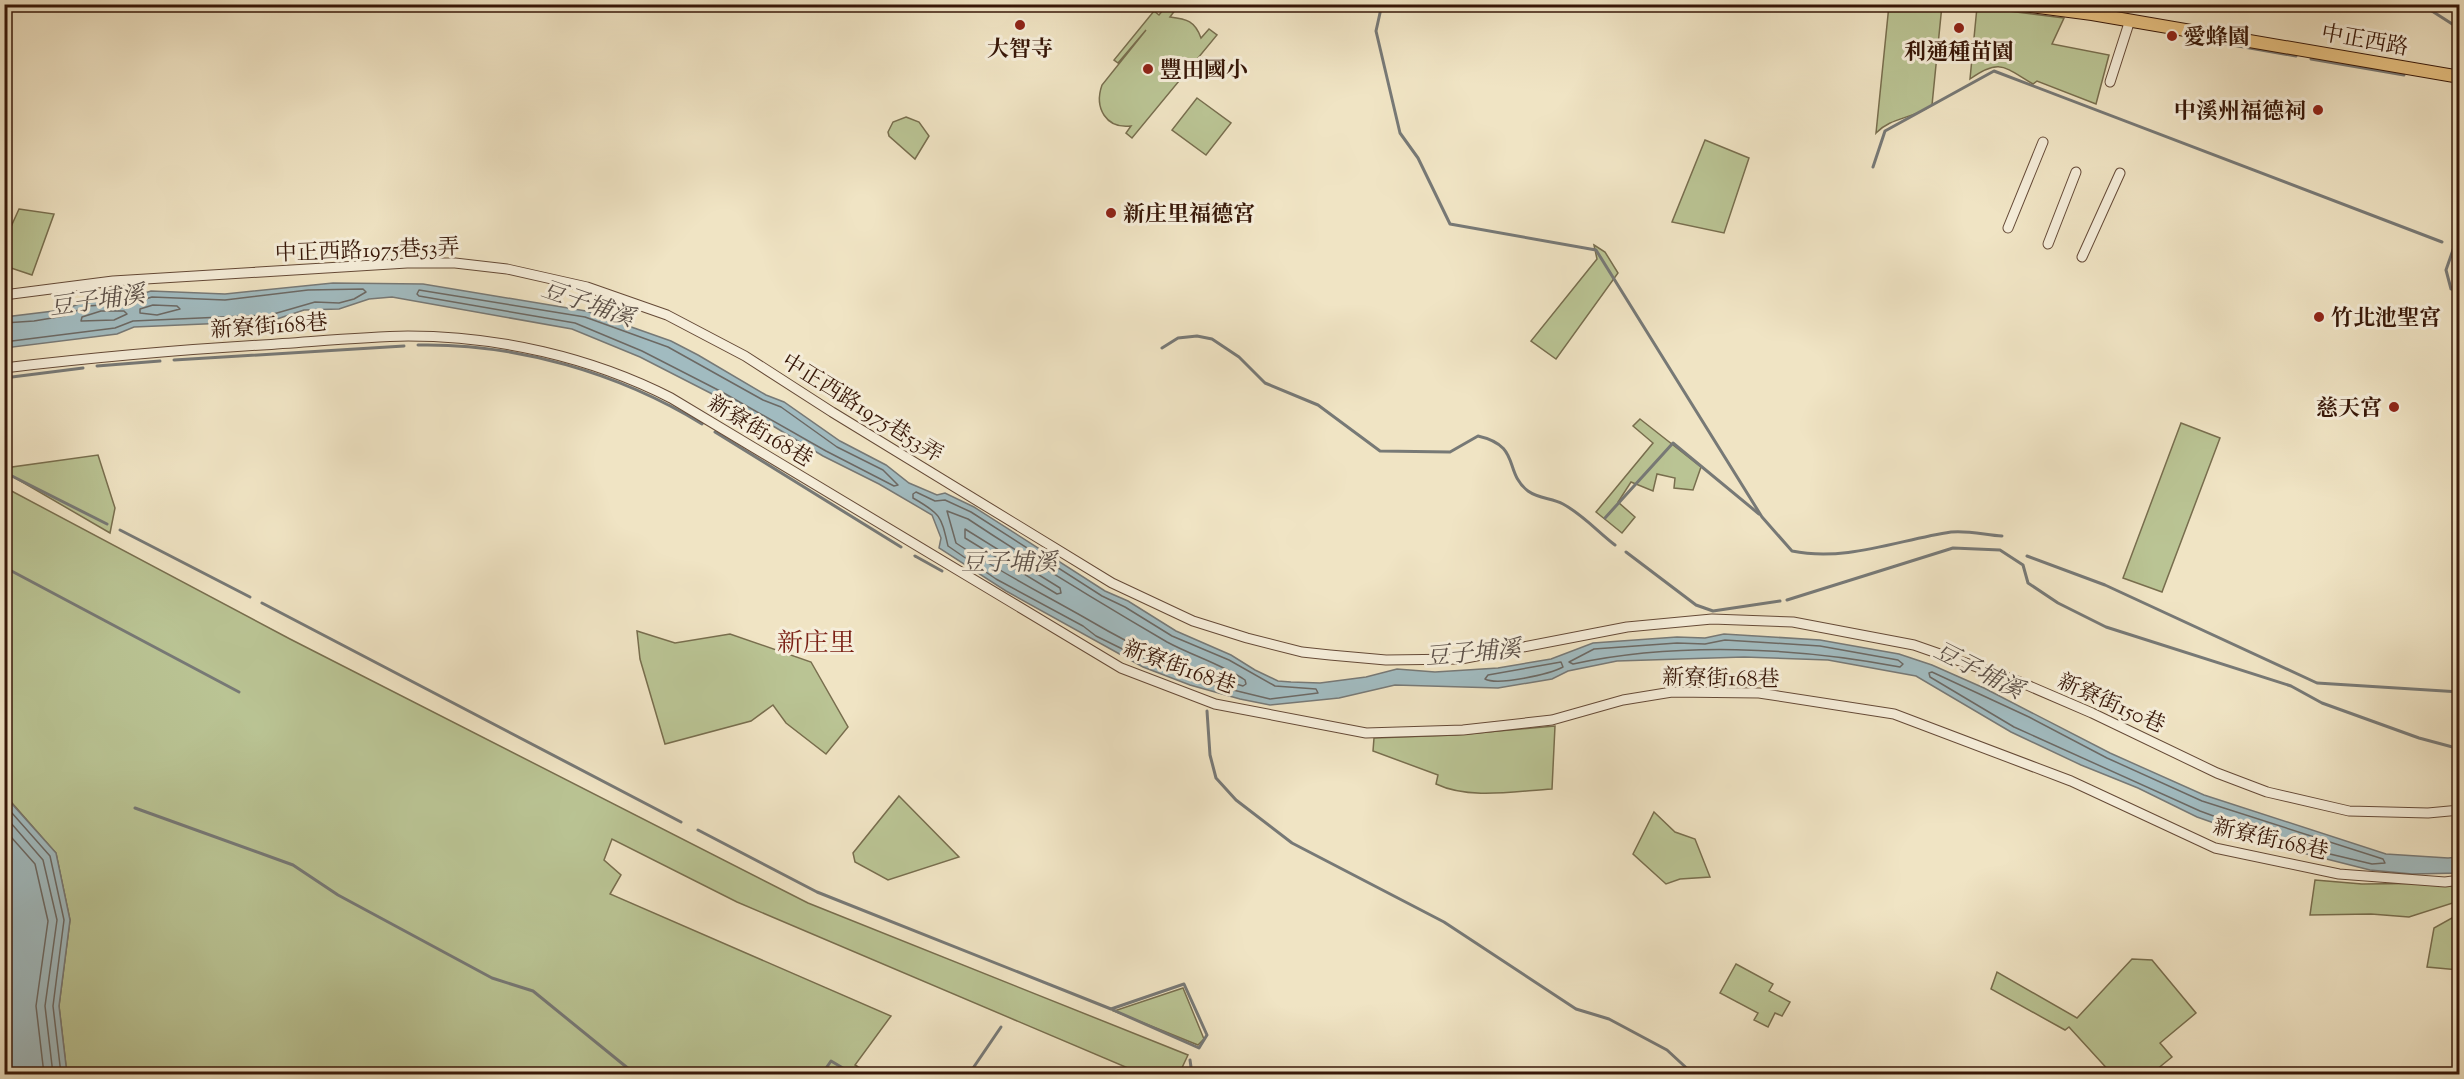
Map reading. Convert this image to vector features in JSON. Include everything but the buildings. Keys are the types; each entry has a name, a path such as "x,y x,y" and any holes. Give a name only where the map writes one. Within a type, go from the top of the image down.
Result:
{"main road":[{"name":"中正西路","path":"2014,4 2130,20 2460,77"}],"street":[{"path":"2110,82 2130,20"},
{"path":"2008,228 2043,142"},
{"path":"2048,244 2076,172"},
{"path":"2082,258 2120,173"},
{"name":"中正西路1975巷53弄","path":"4,295 113,281 407,263 455,263 507,269 587,287 667,315 706,334 1094,572 1193,621 1302,652 1386,660 1461,659 1569,637"},
{"name":"新寮街168巷","path":"4,368 124,354 410,336 473,340 536,350 630,377 671,398 1121,668 1215,704 1366,733 1463,730 1552,720 1623,700 1672,692 1759,693 1894,714 2071,781 2215,848 2339,874 2445,882 2460,880"},
{"name":"新寮街150巷","path":"1569,637 1627,627 1712,620 1792,622 1914,645 2020,682 2102,717 2217,773 2267,792 2349,811 2428,813 2460,810"}],"green space":[{"path":"1167,5 1176,9 1170,17 1193,24 1201,38 1209,29 1217,35 1132,138 1126,133 1131,126 1115,124 1104,115 1100,102 1102,85 1146,30 1118,63 1114,60 1154,11 1159,15"},
{"path":"1889,5 1942,5 1932,105 1925,110 1888,124 1876,133"},
{"path":"1977,7 2064,18 2052,44 2109,55 2096,104 2037,81 2033,84 2002,67 1980,72 1970,79"},
{"path":"1197,98 1231,123 1206,155 1172,130"},
{"path":"906,117 919,122 929,136 915,159 889,136 888,132 893,122"},
{"path":"1705,140 1749,158 1724,233 1672,222"},
{"path":"19,209 54,214 32,275 5,266 5,240"},
{"path":"1594,245 1605,252 1618,273 1556,359 1531,341 1597,259"},
{"path":"1640,419 1701,467 1693,490 1674,488 1675,478 1657,474 1653,491 1631,482 1618,502 1635,517 1622,533 1596,512 1653,443 1633,426"},
{"path":"2181,423 2220,438 2162,592 2123,578"},
{"path":"98,455 115,508 110,533 5,472 5,468"},
{"path":"4,487 290,639 808,903 1188,1055 1179,1074 1142,1074 737,902 612,839 604,860 621,875 610,894 891,1016 855,1065 870,1074 67,1074 59,1006 70,920 56,853 5,795"},
{"path":"637,631 675,643 730,634 811,662 848,727 826,754 786,723 773,705 751,721 665,744 640,659"},
{"path":"1555,726 1552,789 1493,793 1463,792 1436,784 1438,775 1373,751 1374,738 1455,735"},
{"path":"899,796 959,857 888,880 855,862 853,853"},
{"path":"1654,812 1675,832 1695,839 1710,877 1680,879 1666,884 1633,854"},
{"path":"2315,880 2362,884 2459,883 2459,901 2409,917 2371,914 2310,915"},
{"path":"2459,914 2459,970 2427,967 2434,928"},
{"path":"2132,959 2152,960 2196,1013 2160,1043 2172,1057 2151,1074 2112,1074 2069,1027 2065,1030 1991,989 1997,972 2077,1018"},
{"path":"1736,964 1773,984 1769,991 1790,1002 1782,1016 1775,1013 1768,1027 1754,1020 1758,1013 1720,993"},
{"path":"1183,988 1204,1039 1198,1045 1114,1011"}],"water":[{"name":"豆子埔溪","path":"333,283 423,284 586,311 671,341 766,395 784,402 840,441 886,465 909,483 937,495 945,493 974,507 1105,591 1128,601 1176,631 1231,655 1278,681 1320,683 1366,677 1397,669 1435,672 1498,668 1551,659 1593,643 1677,637 1705,638 1724,634 1820,640 1899,654 1932,665 1984,688 2110,753 2204,795 2386,854 2459,857 2459,873 2412,874 2370,870 2291,850 2197,817 2138,788 2081,765 2011,732 1916,676 1828,660 1744,657 1617,661 1568,671 1552,679 1498,688 1395,685 1339,698 1270,705 1190,685 1143,667 1006,591 939,548 941,538 932,515 879,484 823,456 763,420 640,357 572,329 392,297 369,299 339,309 304,310 271,321 134,327 117,334 5,348 5,317 62,310 99,297 132,297 151,291 225,294"},
{"path":"4,795 56,853 70,920 59,1006 67,1074 5,1074"}],"waterway":[{"path":"1382,4 1376,31 1400,133 1418,158 1450,224 1596,250 1762,517 1792,551 1812,554 1852,552 1951,532 2002,536"},
{"path":"2421,4 2460,29"},
{"path":"2204,40 2296,56"},
{"path":"2311,59 2404,75"},
{"path":"1873,167 1885,131 1994,71 2442,242"},
{"path":"2454,247 2446,270 2451,289 2460,293"},
{"path":"1162,348 1178,338 1197,336 1212,339 1239,357 1265,383 1318,405 1380,451 1450,452 1478,436 1492,440 1507,453 1520,484 1528,491 1570,508 1615,545"},
{"path":"418,345 492,349 566,365 636,390 702,424"},
{"path":"174,360 404,346"},
{"path":"97,366 160,361"},
{"path":"4,378 83,368"},
{"path":"715,432 901,547"},
{"path":"1605,518 1673,443 1759,514"},
{"path":"4,472 107,524"},
{"path":"120,530 250,597"},
{"path":"1787,600 1953,548 2000,550 2023,565 2028,583 2058,603 2106,627 2291,686 2322,703 2419,738 2460,749"},
{"path":"1626,552 1696,605 1713,611 1780,601"},
{"path":"915,556 942,571"},
{"path":"2027,556 2105,585 2317,683 2460,692"},
{"path":"4,567 239,692"},
{"path":"262,603 681,822"},
{"path":"1207,711 1210,755 1216,778 1236,800 1292,843 1444,922 1576,1009 1609,1019 1667,1050 1693,1074"},
{"path":"135,808 293,865 338,895 492,978 533,991 635,1074"},
{"path":"698,830 817,892 1111,1009 1199,1048 1207,1035 1184,984 1111,1009"},
{"path":"969,1074 1001,1027"},
{"path":"1190,1060 1192,1074"},
{"path":"822,1074 831,1061 853,1074"}],"place":[{"name":"大智寺","path":"1020,25"},
{"name":"利通種苗園","path":"1959,28"},
{"name":"愛蜂園","path":"2172,36"},
{"name":"豐田國小","path":"1148,69"},
{"name":"中溪州福德祠","path":"2318,110"},
{"name":"新庄里福德宮","path":"1111,213"},
{"name":"竹北池聖宮","path":"2319,317"},
{"name":"慈天宮","path":"2394,407"}],"district":[{"name":"新庄里","path":"816,642"}]}
